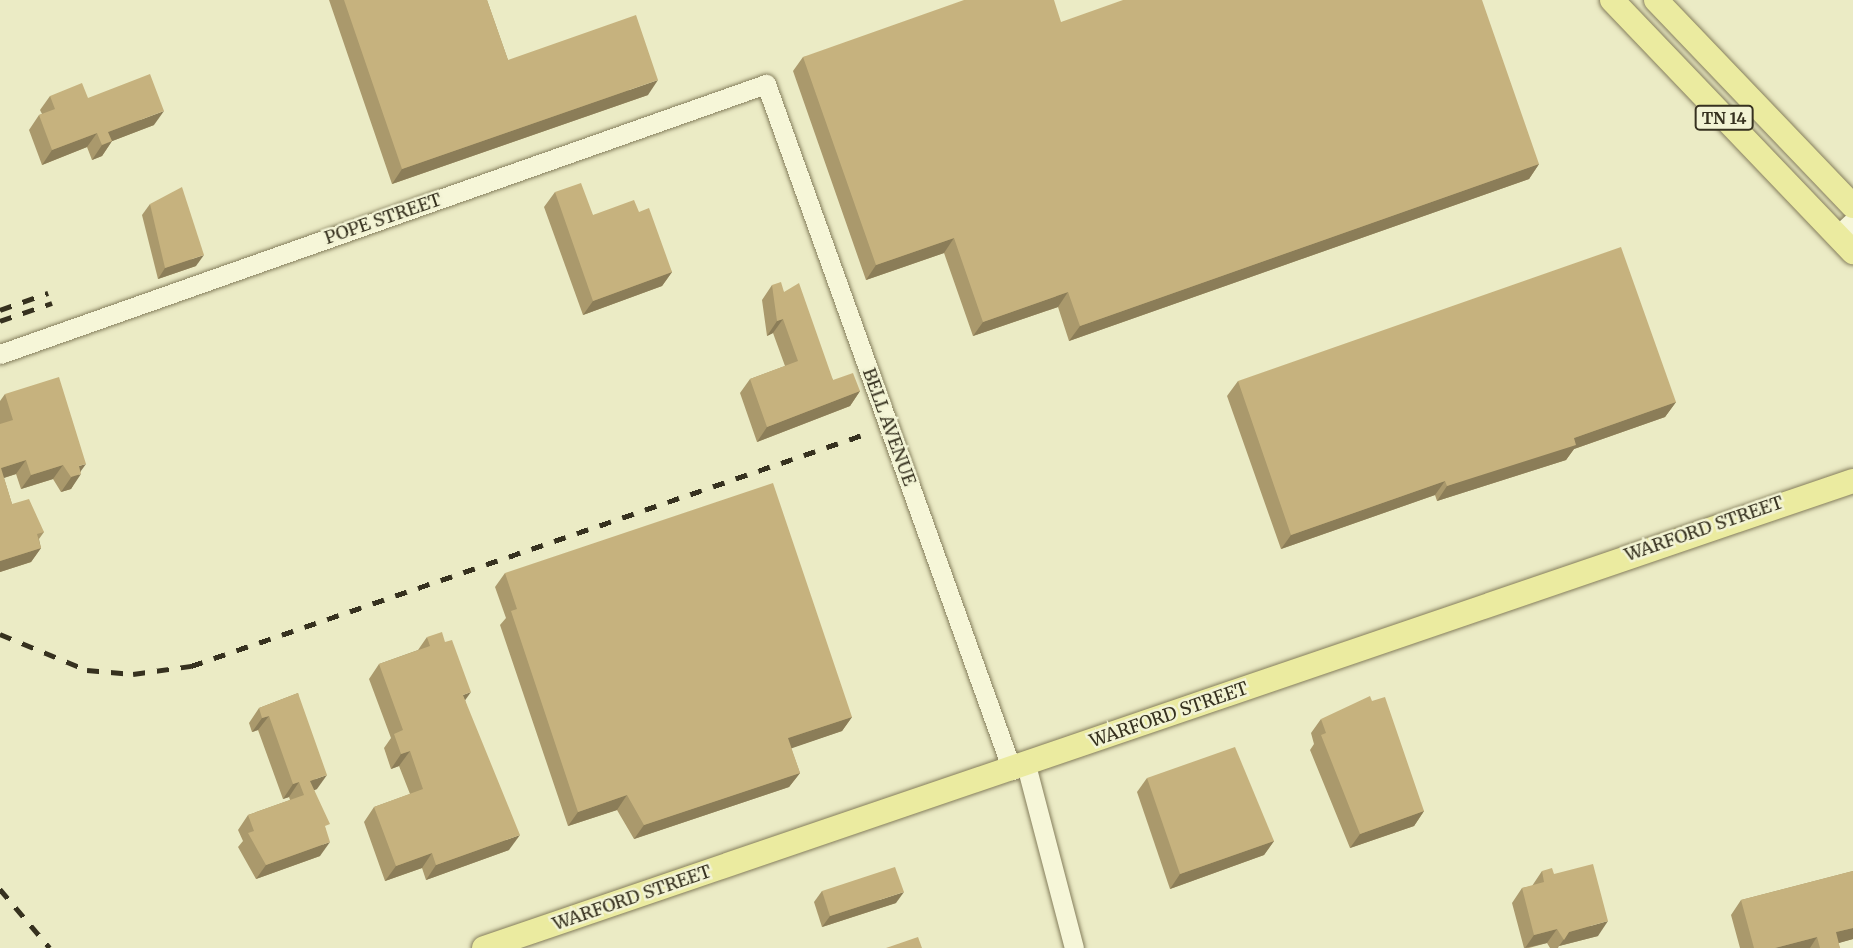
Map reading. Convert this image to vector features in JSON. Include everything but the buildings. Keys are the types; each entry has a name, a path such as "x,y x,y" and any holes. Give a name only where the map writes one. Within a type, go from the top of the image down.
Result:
{"main road":[{"name":"TN 14","path":"1612,0 1848,236"},
{"name":"TN 14","path":"1656,0 1853,206"},
{"name":"WARFORD STREET","path":"484,948 1019,768 1853,481"}],"street":[{"name":"POPE STREET","path":"0,355 766,84"},
{"name":"BELL AVENUE","path":"766,84 1019,768 1074,948"}],"railway":[{"path":"0,310 48,293"},
{"path":"0,321 52,303"},
{"path":"0,634 87,670 133,674 191,666 865,434"},
{"path":"0,889 50,948"}]}
